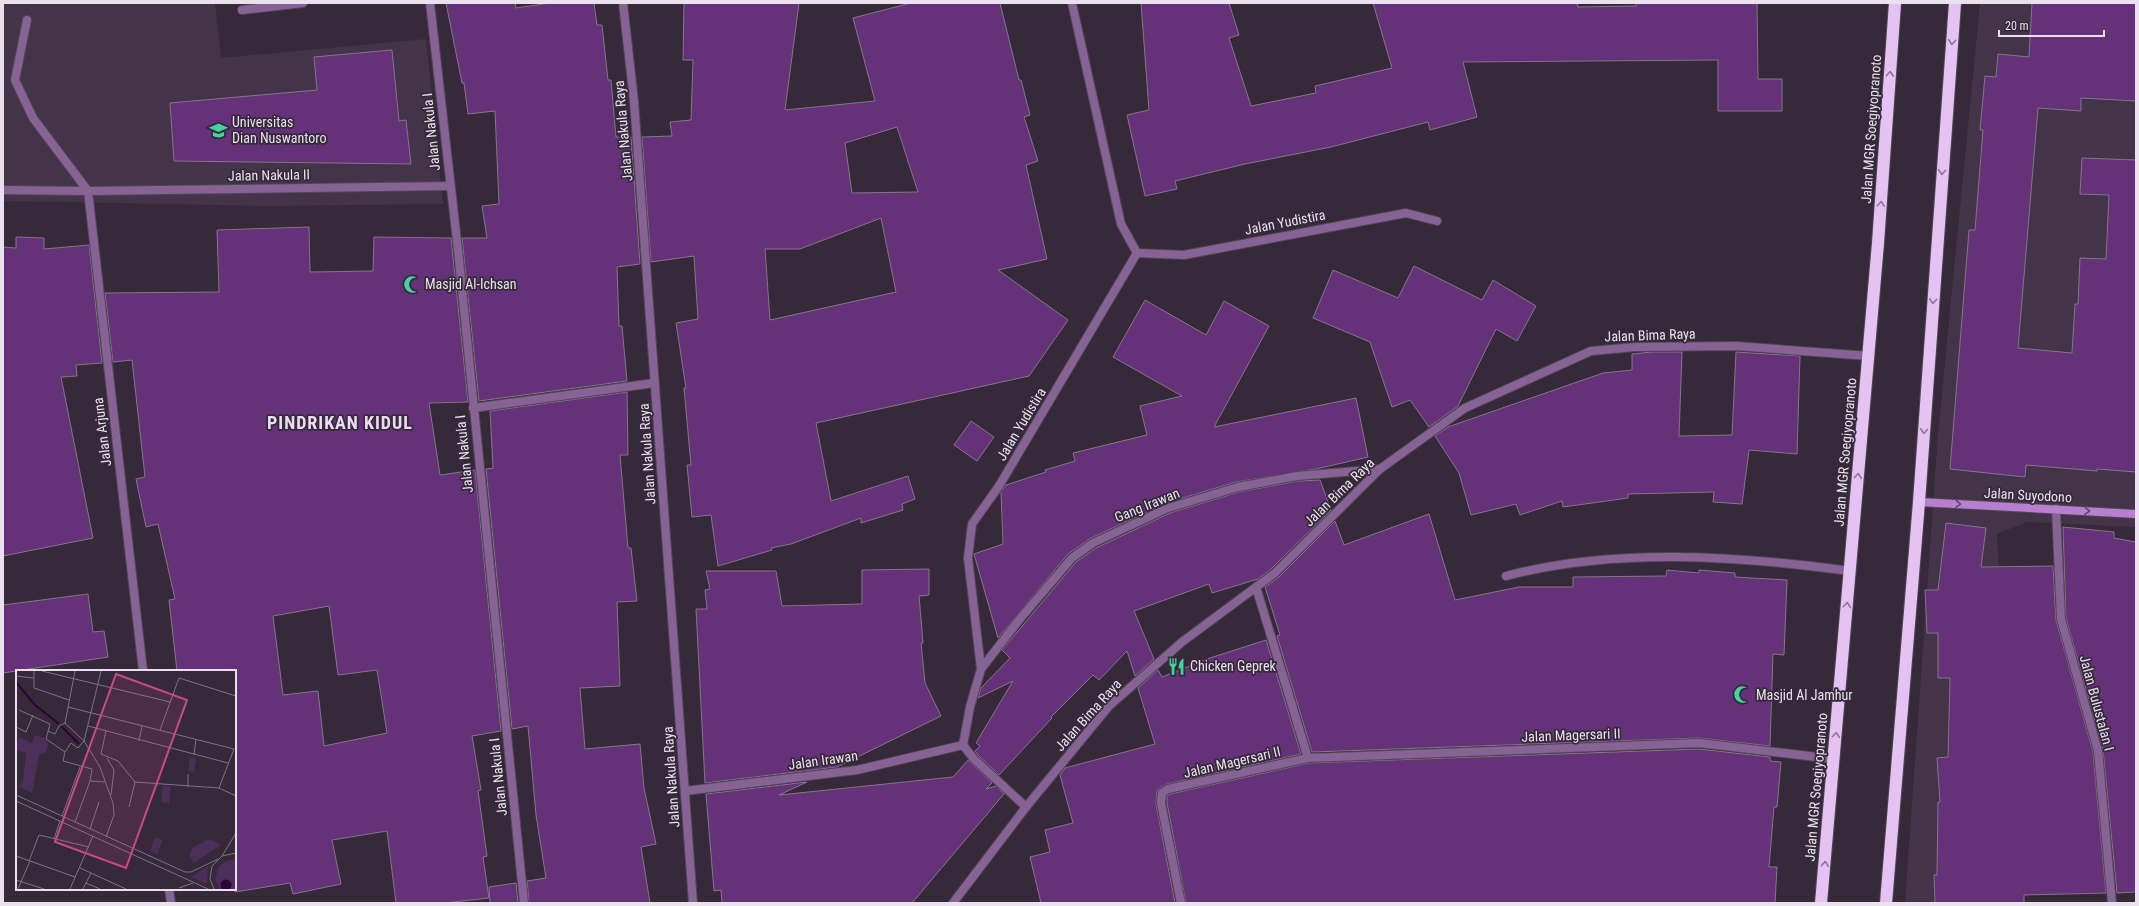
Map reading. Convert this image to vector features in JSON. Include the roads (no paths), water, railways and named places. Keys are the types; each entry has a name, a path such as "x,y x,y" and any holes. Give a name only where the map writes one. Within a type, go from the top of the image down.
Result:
{"highway":[{"name":"Jalan MGR Soegiyopranoto","path":"1821,903 1868,356 1895,3"},
{"path":"1886,903 1919,502 1955,3"}],"street":[{"path":"242,10 303,3"},
{"name":"Jalan Nakula I","path":"430,3 524,903"},
{"name":"Jalan Nakula Raya","path":"623,3 634,101 693,903"},
{"path":"1072,3 1121,224 1137,252"},
{"path":"27,20 15,80 33,118 88,191"},
{"name":"Jalan Nakula II","path":"3,190 88,191 450,186"},
{"name":"Jalan Arjuna","path":"88,191 144,670"},
{"name":"Jalan Yudistira","path":"981,669 968,558 972,524 999,486 1137,252 1184,255 1406,213 1437,221"},
{"name":"Jalan Bima Raya","path":"953,903 1026,807 1109,706 1182,642 1275,573 1380,469 1465,408 1591,351 1635,347 1736,346 1868,356"},
{"path":"473,408 654,383"},
{"name":"Gang Irawan","path":"981,669 1019,620 1072,558 1093,543 1168,508 1238,487 1298,476 1380,469"},
{"name":"Jalan Suyodono","path":"1919,502 2136,514"},
{"name":"Jalan Bulustalan I","path":"2056,510 2061,619 2098,751 2112,903"},
{"path":"1506,576 1565,563 1629,558 1698,558 1802,564 1850,571"},
{"path":"1256,587 1308,758"},
{"path":"981,669 970,707 963,745 974,759 1026,807"},
{"name":"Jalan Magersari II","path":"1181,903 1161,803 1162,793 1168,789 1308,758 1699,743 1834,759"},
{"name":"Jalan Irawan","path":"685,791 857,770 963,745"},
{"path":"169,890 171,903"}],"place":[{"name":"Universitas Dian Nuswantoro","path":"219,130"},
{"name":"Masjid Al-Ichsan","path":"412,284"},
{"name":"Chicken Geprek","path":"1177,666"},
{"name":"Masjid Al Jamhur","path":"1743,695"}],"district":[{"name":"PINDRIKAN KIDUL","path":"340,423"}]}
